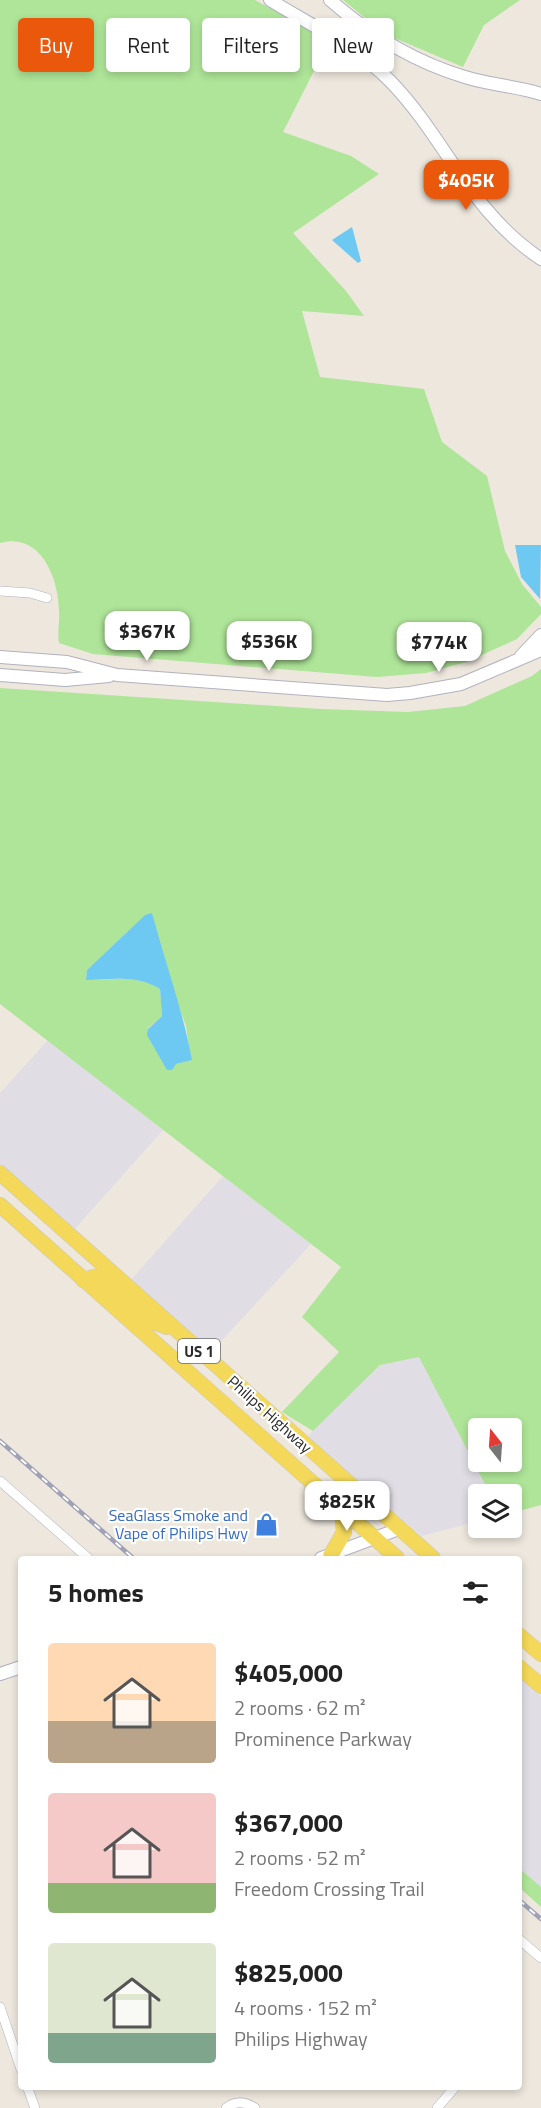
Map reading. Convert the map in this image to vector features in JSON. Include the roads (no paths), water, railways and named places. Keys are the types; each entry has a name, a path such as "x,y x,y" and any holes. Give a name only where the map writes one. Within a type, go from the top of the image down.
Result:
{"main road":[{"name":"Philips Highway","path":"0,1173 95,1260 431,1556"},
{"name":"Philips Highway","path":"0,1206 395,1556"},
{"path":"0,1206 25,1214 69,1254 95,1260"},
{"path":"83,1280 94,1277 104,1281 148,1320 173,1328"},
{"path":"327,1556 344,1532 342,1510"},
{"path":"522,1638 541,1654"},
{"path":"522,1670 541,1686"}],"street":[{"path":"270,0 333,36 370,62 391,82 428,128 477,200 522,245 541,259"},
{"path":"330,0 369,31 423,61 464,77 541,94"},
{"path":"0,591 47,597"},
{"path":"518,659 541,635"},
{"path":"0,657 67,662 117,675 361,694 410,693 436,689 484,675 541,650"},
{"path":"0,675 65,680 117,675"},
{"path":"0,1481 86,1556"},
{"path":"329,1556 399,1529"},
{"path":"0,1674 18,1668"},
{"path":"522,1942 541,1958"},
{"path":"0,2007 18,2061"},
{"path":"28,2090 34,2108"},
{"path":"436,2108 452,2090"},
{"path":"226,2108 244,2102 255,2108"}],"water":[{"path":"352,227 361,261 358,263 332,240"},
{"path":"515,545 541,545 540,599 521,577"},
{"path":"152,913 179,1005 192,1060 176,1064 172,1070 167,1070 147,1035 148,1029 162,1016 160,989 134,980 86,980 87,970 145,915"}],"railway":[{"path":"0,1441 131,1556"},
{"path":"522,1903 541,1919"}],"place":[{"name":"SeaGlass Smoke and Vape of Philips Hwy","path":"266,1524"}]}
